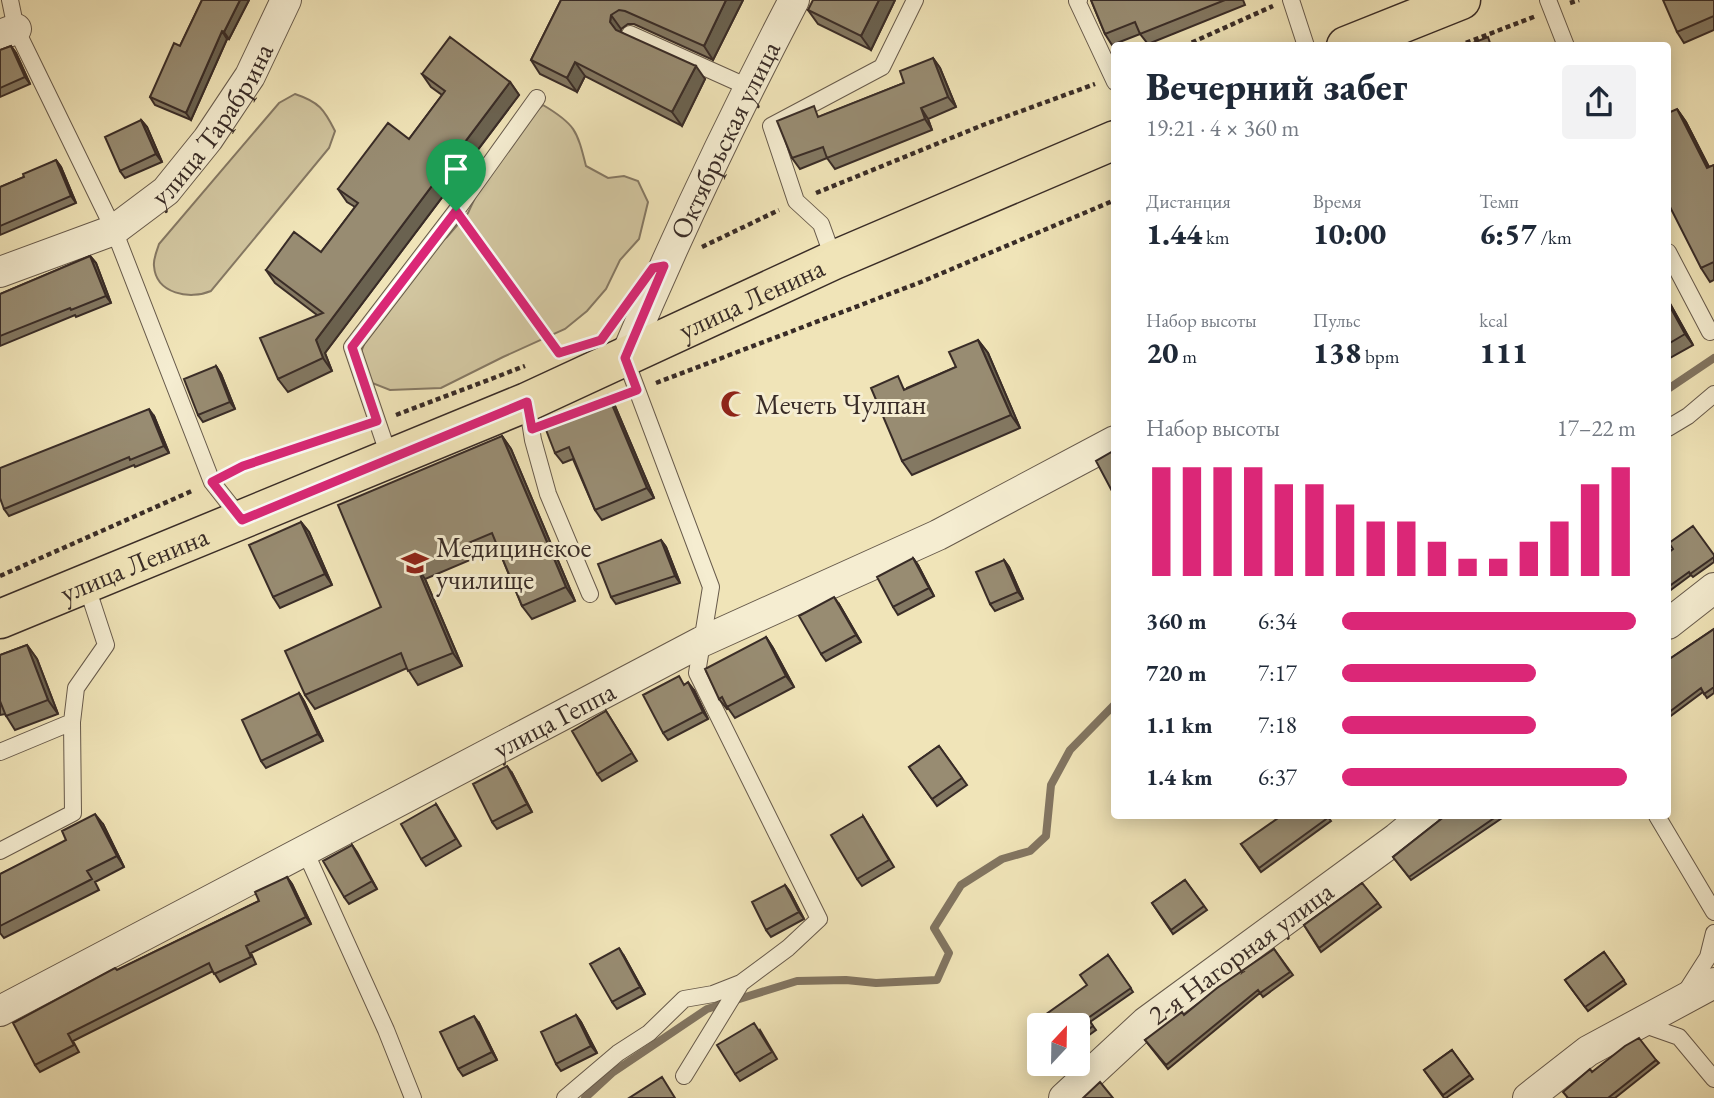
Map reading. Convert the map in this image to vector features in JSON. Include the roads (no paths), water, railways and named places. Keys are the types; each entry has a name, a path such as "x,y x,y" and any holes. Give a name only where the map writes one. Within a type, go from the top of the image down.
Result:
{"main road":[{"path":"1356,42 1461,0"},
{"name":"улица Ленина","path":"0,619 527,402 631,374 834,260 1111,146"}],"street":[{"name":"улица Тарабрина","path":"0,272 114,230 166,191 208,139 250,76 286,0"},
{"name":"Октябрьская улица","path":"631,374 664,266 748,88 794,0"},
{"name":"улица Геппа","path":"0,1011 701,642 937,535 1111,443"},
{"path":"1671,622 1714,587"},
{"name":"2-я Нагорная улица","path":"1064,1098 1146,1022 1420,819"},
{"path":"1528,1098 1588,1051 1714,984"}],"lane":[{"path":"834,260 821,224 796,201 771,126 882,67 915,0"},
{"path":"1079,0 1077,1 1111,74"},
{"path":"1291,0 1305,42"},
{"path":"1550,5 1564,42"},
{"path":"9,21 114,230 212,482 242,520"},
{"path":"630,34 748,88"},
{"path":"390,459 352,347 456,211 537,98"},
{"path":"1671,258 1710,332"},
{"path":"565,1098 618,1053 649,1033 684,999 713,994 741,983 788,948 819,919 697,673 711,587 631,374"},
{"path":"1671,426 1714,394"},
{"path":"527,402 533,440 548,494 590,594"},
{"path":"0,851 73,813 72,722 76,688 106,645 86,584"},
{"path":"0,752 72,722"},
{"path":"1659,819 1714,912"},
{"path":"305,851 386,1030 413,1098"},
{"path":"1676,1006 1708,957 1714,933"},
{"path":"684,1076 741,983"},
{"path":"1642,1024 1679,1037 1714,1079"}],"waterway":[{"path":"1671,387 1714,358"},
{"path":"585,1098 612,1073 707,1009 797,981 846,980 876,983 937,980 949,953 934,928 961,885 1002,859 1030,851 1046,836 1051,785 1070,750 1111,708"}],"place":[{"name":"Мечеть Чулпан","path":"734,404"},
{"name":"Медицинское училище","path":"415,563"}]}
